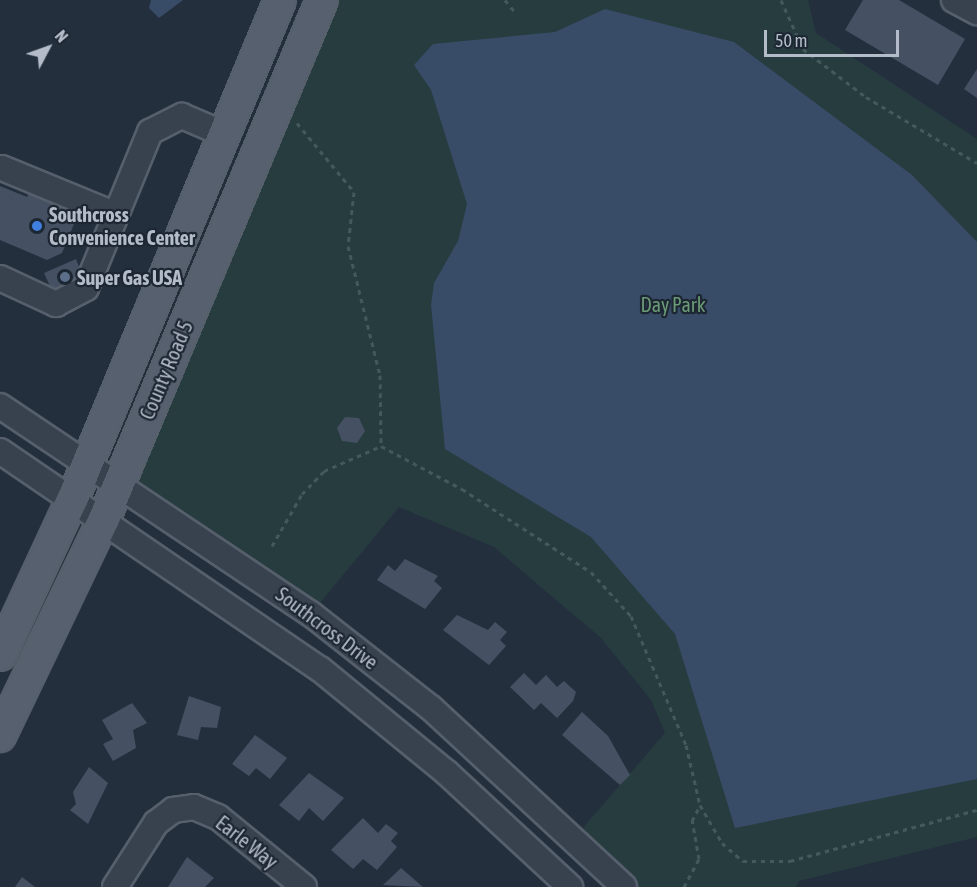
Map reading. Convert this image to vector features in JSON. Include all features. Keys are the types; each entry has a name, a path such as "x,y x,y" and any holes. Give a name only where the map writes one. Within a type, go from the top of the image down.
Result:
{"main road":[{"name":"County Road 5","path":"0,655 72,498 280,0"},
{"name":"County Road 5","path":"0,736 104,519 321,0"}],"street":[{"path":"954,0 977,12"},
{"path":"0,278 56,304 86,288 150,132 161,122 182,116 224,134"},
{"path":"2,168 116,214"},
{"name":"Southcross Drive","path":"0,406 87,460 311,614 432,708 624,887"},
{"name":"Southcross Drive","path":"0,451 104,519 320,669 447,773 570,887"},
{"name":"Earle Way","path":"116,887 156,823 173,810 194,807 218,817 304,887"}],"path":[{"path":"505,0 516,14"},
{"path":"781,0 803,49 866,97 977,163"},
{"path":"296,122 354,192 348,246 380,375 381,446"},
{"path":"272,546 302,494 324,471 381,446"},
{"path":"381,446 462,489 591,572 631,616 686,745 700,805 722,843 743,861 790,861 977,810"},
{"path":"684,887 699,859 692,821 700,805"}],"green space":[{"name":"Day Park","path":"322,0 808,0 816,33 977,139 977,837 799,881 796,887 637,887 582,829 665,733 651,700 601,638 494,547 399,507 311,614 119,482"}],"water":[{"path":"151,0 183,0 159,18 149,8"},
{"name":"Day Park","path":"605,9 734,42 912,175 977,242 977,779 735,828 675,634 591,537 445,449 431,305 434,283 458,241 467,204 431,90 414,65 433,44 555,32"}],"building":[{"path":"863,0 899,0 965,39 938,85 845,30"},
{"path":"977,69 977,98 964,89"},
{"name":"Southcross Convenience Center","path":"0,186 27,197 30,191 79,212 62,253 47,260 0,240"},
{"name":"Super Gas USA","path":"76,259 85,282 54,295 44,273"},
{"path":"345,417 359,418 365,431 357,443 342,441 337,428"},
{"path":"405,559 438,576 434,581 442,588 425,609 377,580 388,565 395,571"},
{"path":"457,615 488,630 495,622 507,632 500,640 506,646 489,665 443,630"},
{"path":"524,673 536,685 546,675 557,687 564,681 576,692 573,701 557,718 541,703 534,710 510,687"},
{"path":"189,696 221,707 217,728 201,727 198,740 177,735"},
{"path":"132,703 147,723 133,730 136,748 113,761 103,744 113,739 102,720"},
{"path":"582,712 608,736 630,775 620,785 562,735"},
{"path":"255,735 287,758 270,779 256,768 249,776 232,764"},
{"path":"89,767 108,783 88,824 70,810 76,804 73,792"},
{"path":"309,773 344,798 323,821 309,808 299,821 279,805"},
{"path":"363,818 378,833 386,824 398,833 391,841 397,847 377,870 363,859 353,869 331,850"},
{"path":"187,857 214,878 205,887 168,887"},
{"path":"401,868 423,887 383,885"},
{"path":"22,877 35,887 15,887"}],"place":[{"name":"Southcross Convenience Center","path":"37,226"},
{"name":"Super Gas USA","path":"65,277"}]}
